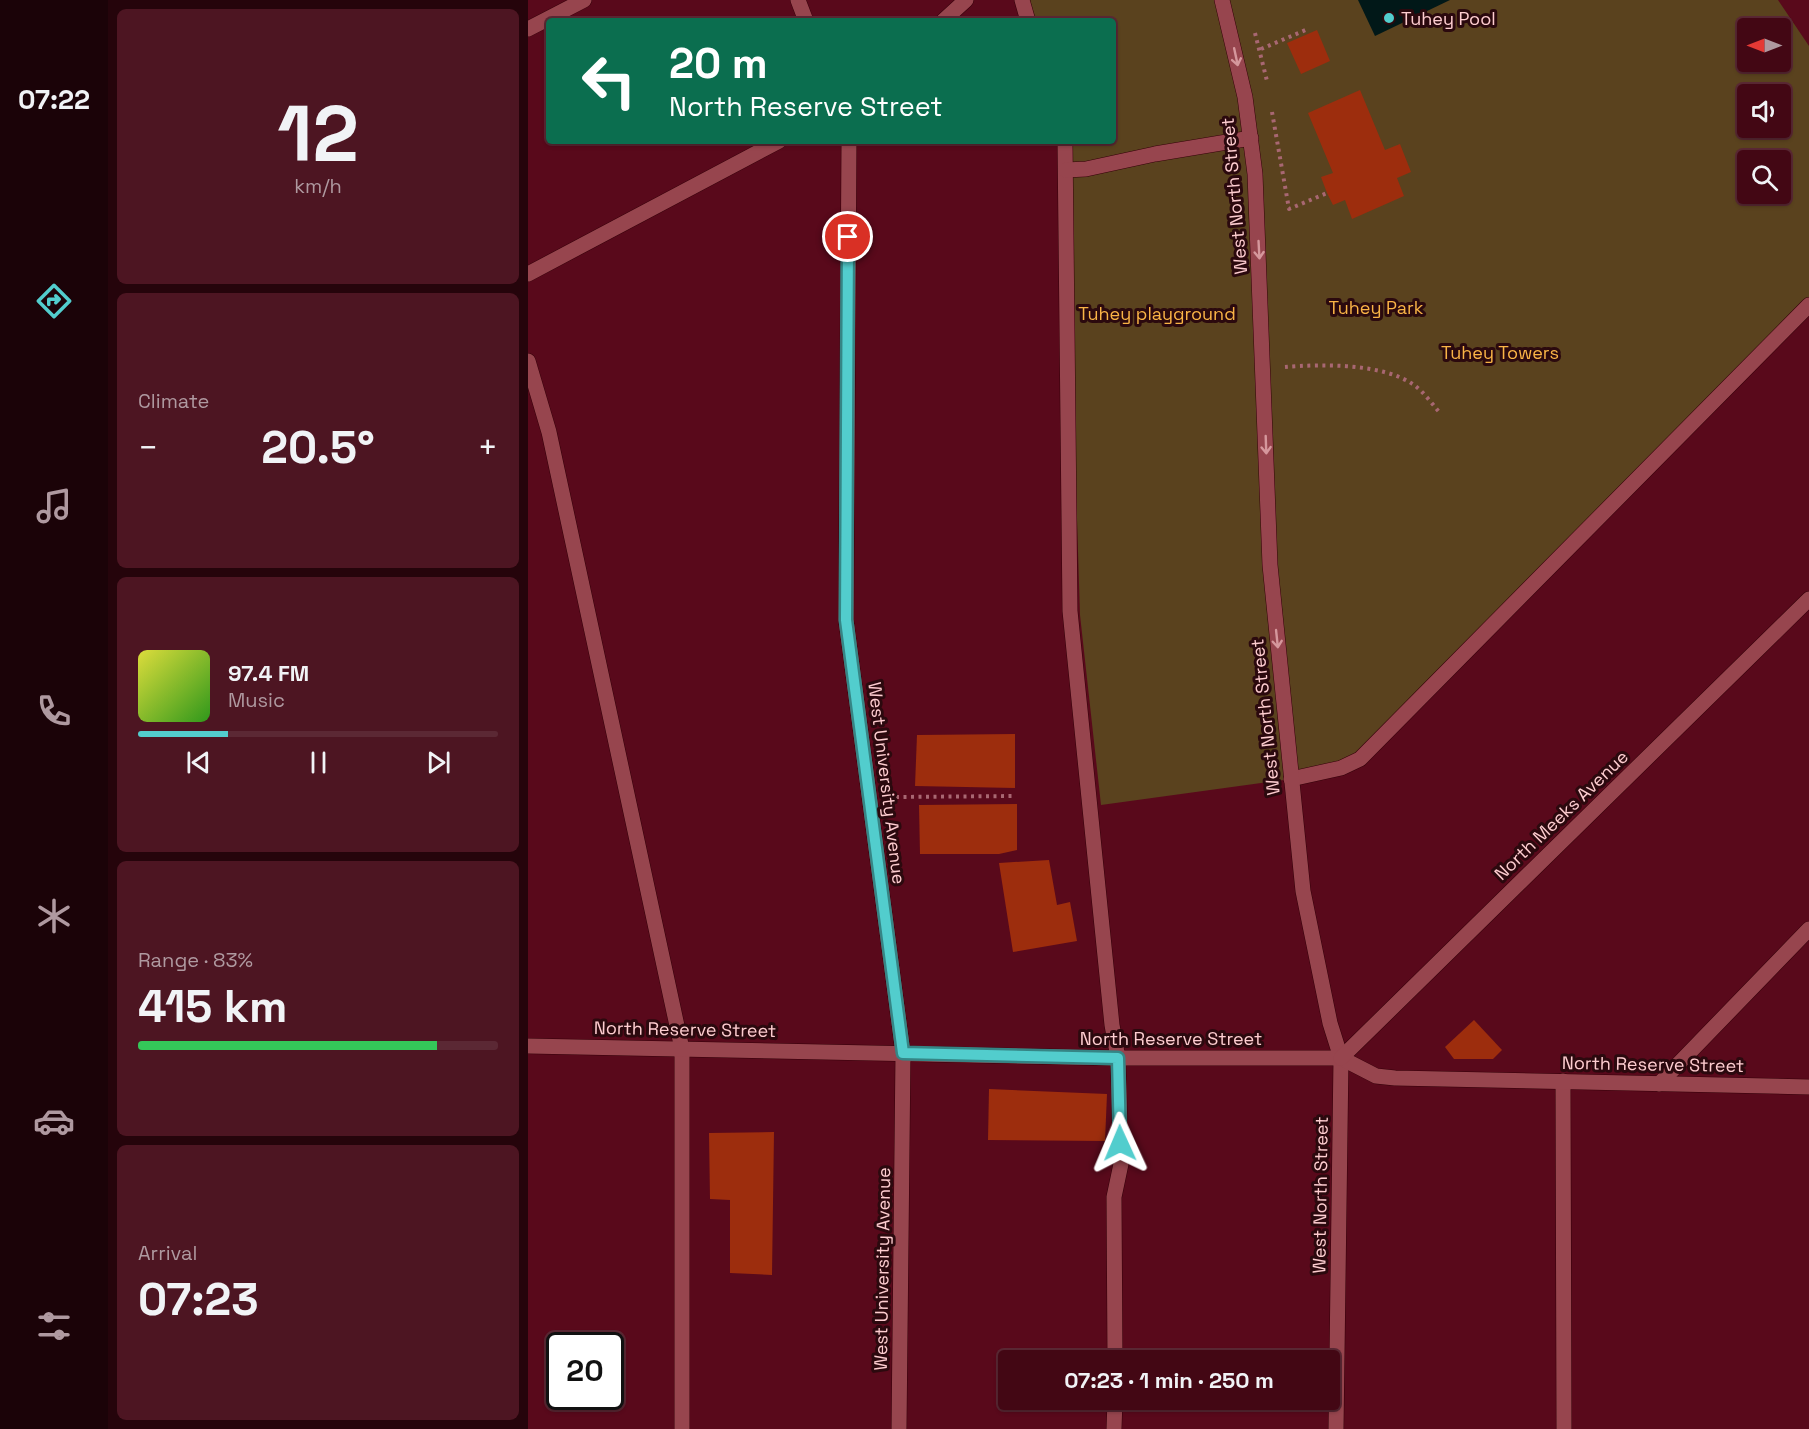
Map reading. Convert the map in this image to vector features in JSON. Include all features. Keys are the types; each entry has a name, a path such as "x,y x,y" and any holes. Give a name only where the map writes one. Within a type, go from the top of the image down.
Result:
{"street":[{"path":"549,18 584,0"},
{"path":"798,0 805,18"},
{"path":"946,18 966,0"},
{"path":"1022,0 1027,18"},
{"name":"West North Street","path":"1222,0 1251,138 1264,369 1270,565 1303,891 1330,1023 1341,1058 1336,1429"},
{"path":"528,29 546,20"},
{"path":"1066,170 1086,170 1155,154 1251,138"},
{"path":"528,274 773,144"},
{"name":"West University Avenue","path":"849,144 846,620 903,1053 899,1429"},
{"path":"1065,144 1070,611 1112,1025 1118,1058 1121,1164 1114,1197 1115,1350"},
{"path":"1291,779 1341,768 1360,759 1809,305"},
{"path":"528,361 549,432 682,1049 682,1429"},
{"name":"North Meeks Avenue","path":"1341,1058 1809,599"},
{"path":"1659,1084 1809,929"},
{"name":"North Reserve Street","path":"528,1046 1118,1058 1341,1058 1376,1076 1809,1087"},
{"path":"1563,1081 1564,1429"},
{"path":"1114,1410 1114,1429"}],"path":[{"path":"1254,29 1261,49 1267,83"},
{"path":"1261,49 1308,29"},
{"path":"1271,106 1289,209 1328,193"},
{"path":"1264,369 1310,365 1376,369 1414,385 1440,413"},
{"path":"896,797 1016,796"}],"green space":[{"name":"Tuhey Park","path":"1030,0 1778,0 1790,18 1737,18 1737,72 1791,72 1791,19 1809,46 1809,305 1360,759 1291,779 1101,805 1080,615 1065,144 1116,144 1116,18 1034,18"}],"water":[{"name":"Tuhey Pool","path":"1358,0 1450,0 1375,36"}],"building":[{"path":"1317,30 1330,61 1301,74 1287,43"},
{"path":"1360,90 1385,150 1400,144 1411,172 1397,178 1404,196 1352,219 1345,200 1333,205 1327,193 1321,177 1333,173 1308,113"},
{"path":"1015,734 1015,788 915,786 917,735"},
{"path":"1017,804 1017,850 999,854 920,854 919,805"},
{"path":"1049,860 1057,905 1070,902 1077,941 1013,952 999,863"},
{"path":"1474,1020 1502,1050 1493,1059 1454,1059 1445,1047"},
{"path":"989,1089 1107,1094 1105,1141 988,1140"},
{"path":"774,1132 772,1275 730,1273 730,1200 710,1199 709,1133"}],"place":[{"name":"Tuhey Pool","path":"1389,18"}],"route":[{"path":"848,237 846,620 903,1053 1118,1058 1120,1143"}],"park label":[{"name":"Tuhey playground","path":"1157,313"},
{"name":"Tuhey Towers","path":"1500,352"}]}
